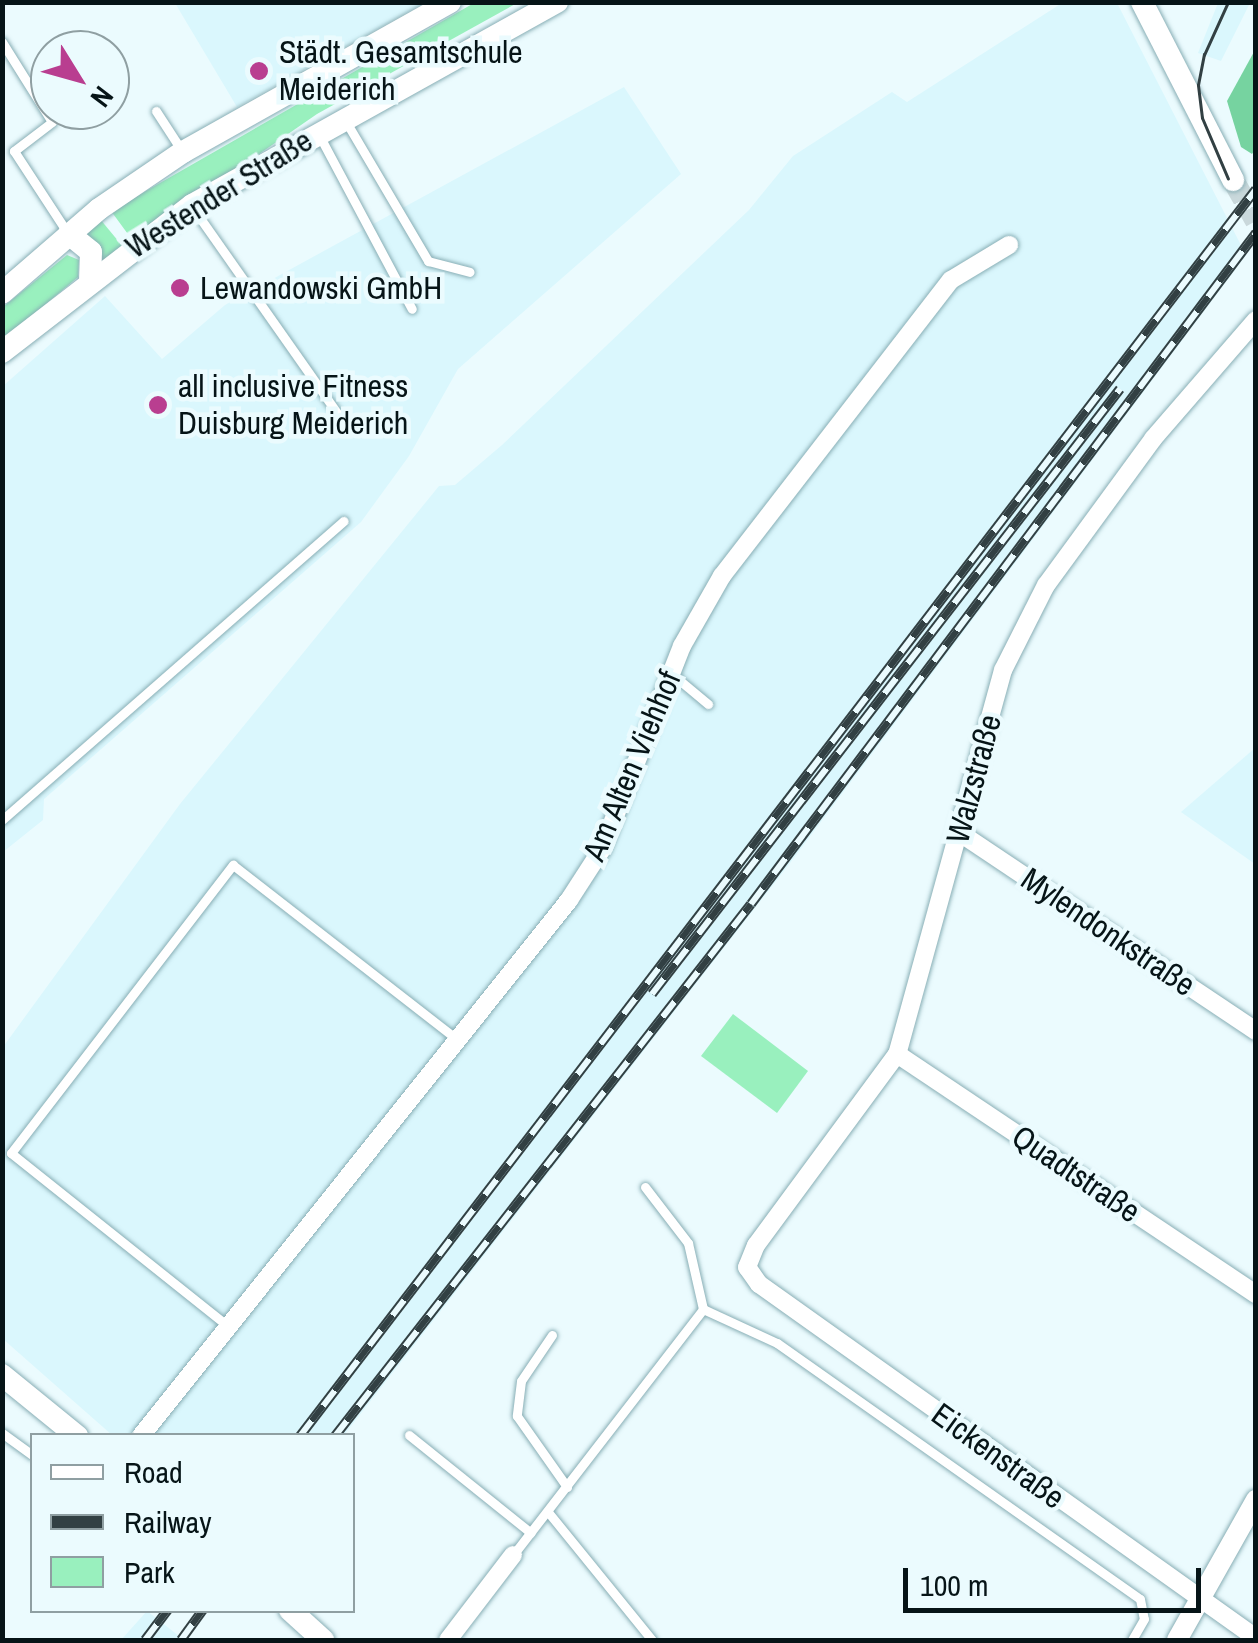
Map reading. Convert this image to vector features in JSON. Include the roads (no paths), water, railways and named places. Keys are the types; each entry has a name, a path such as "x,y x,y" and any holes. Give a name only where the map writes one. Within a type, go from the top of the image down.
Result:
{"main road":[{"name":"Westender Straße","path":"2,292 69,234 182,152 450,2"},
{"name":"Westender Straße","path":"2,352 90,278 192,205 473,44 557,2"},
{"path":"1142,2 1234,180"},
{"path":"69,234 90,252 90,278"},
{"path":"2,1375 73,1433"},
{"path":"293,1613 323,1640"}],"street":[{"path":"473,44 535,2"},
{"name":"Am Alten Viehhof","path":"144,1433 602,849 672,674 722,576 951,280 1009,244"},
{"name":"Walzstraße","path":"747,1267 756,1244 897,1054 1003,670 1046,585 1153,439 1256,320"},
{"name":"Mylendonkstraße","path":"960,832 1256,1031"},
{"name":"Quadtstraße","path":"897,1054 1256,1294"},
{"name":"Eickenstraße","path":"747,1267 759,1284 1256,1638"},
{"path":"1177,1640 1256,1500"},
{"path":"448,1640 513,1556"}],"lane":[{"path":"2,42 52,122 14,151 69,234"},
{"path":"156,112 182,152"},
{"path":"344,117 428,261 470,272"},
{"path":"318,132 412,310"},
{"path":"192,205 346,426"},
{"path":"2,820 343,521"},
{"path":"672,674 708,704"},
{"path":"229,1326 11,1153 234,865 454,1037"},
{"path":"645,1187 688,1243 704,1309"},
{"path":"513,1556 704,1309"},
{"path":"704,1309 776,1343 1140,1599 1144,1619 1132,1640"},
{"path":"552,1335 521,1381 517,1416 568,1487"},
{"path":"2,1433 30,1453"},
{"path":"409,1435 531,1533"},
{"path":"548,1512 652,1640"}],"tunnel":[{"path":"1233,180 1256,221"}],"tram line":[{"path":"1228,2 1204,55 1198,85 1202,118 1228,179"}],"railway":[{"path":"302,1433 1256,189"},
{"path":"337,1433 751,904 1256,233"},
{"path":"652,994 1120,389"},
{"path":"145,1640 166,1613"},
{"path":"181,1640 201,1613"}],"place":[{"name":"Städt. Gesamtschule Meiderich","path":"259,71"},
{"name":"Lewandowski GmbH","path":"180,288"},
{"name":"all inclusive Fitness Duisburg Meiderich","path":"158,405"}]}
